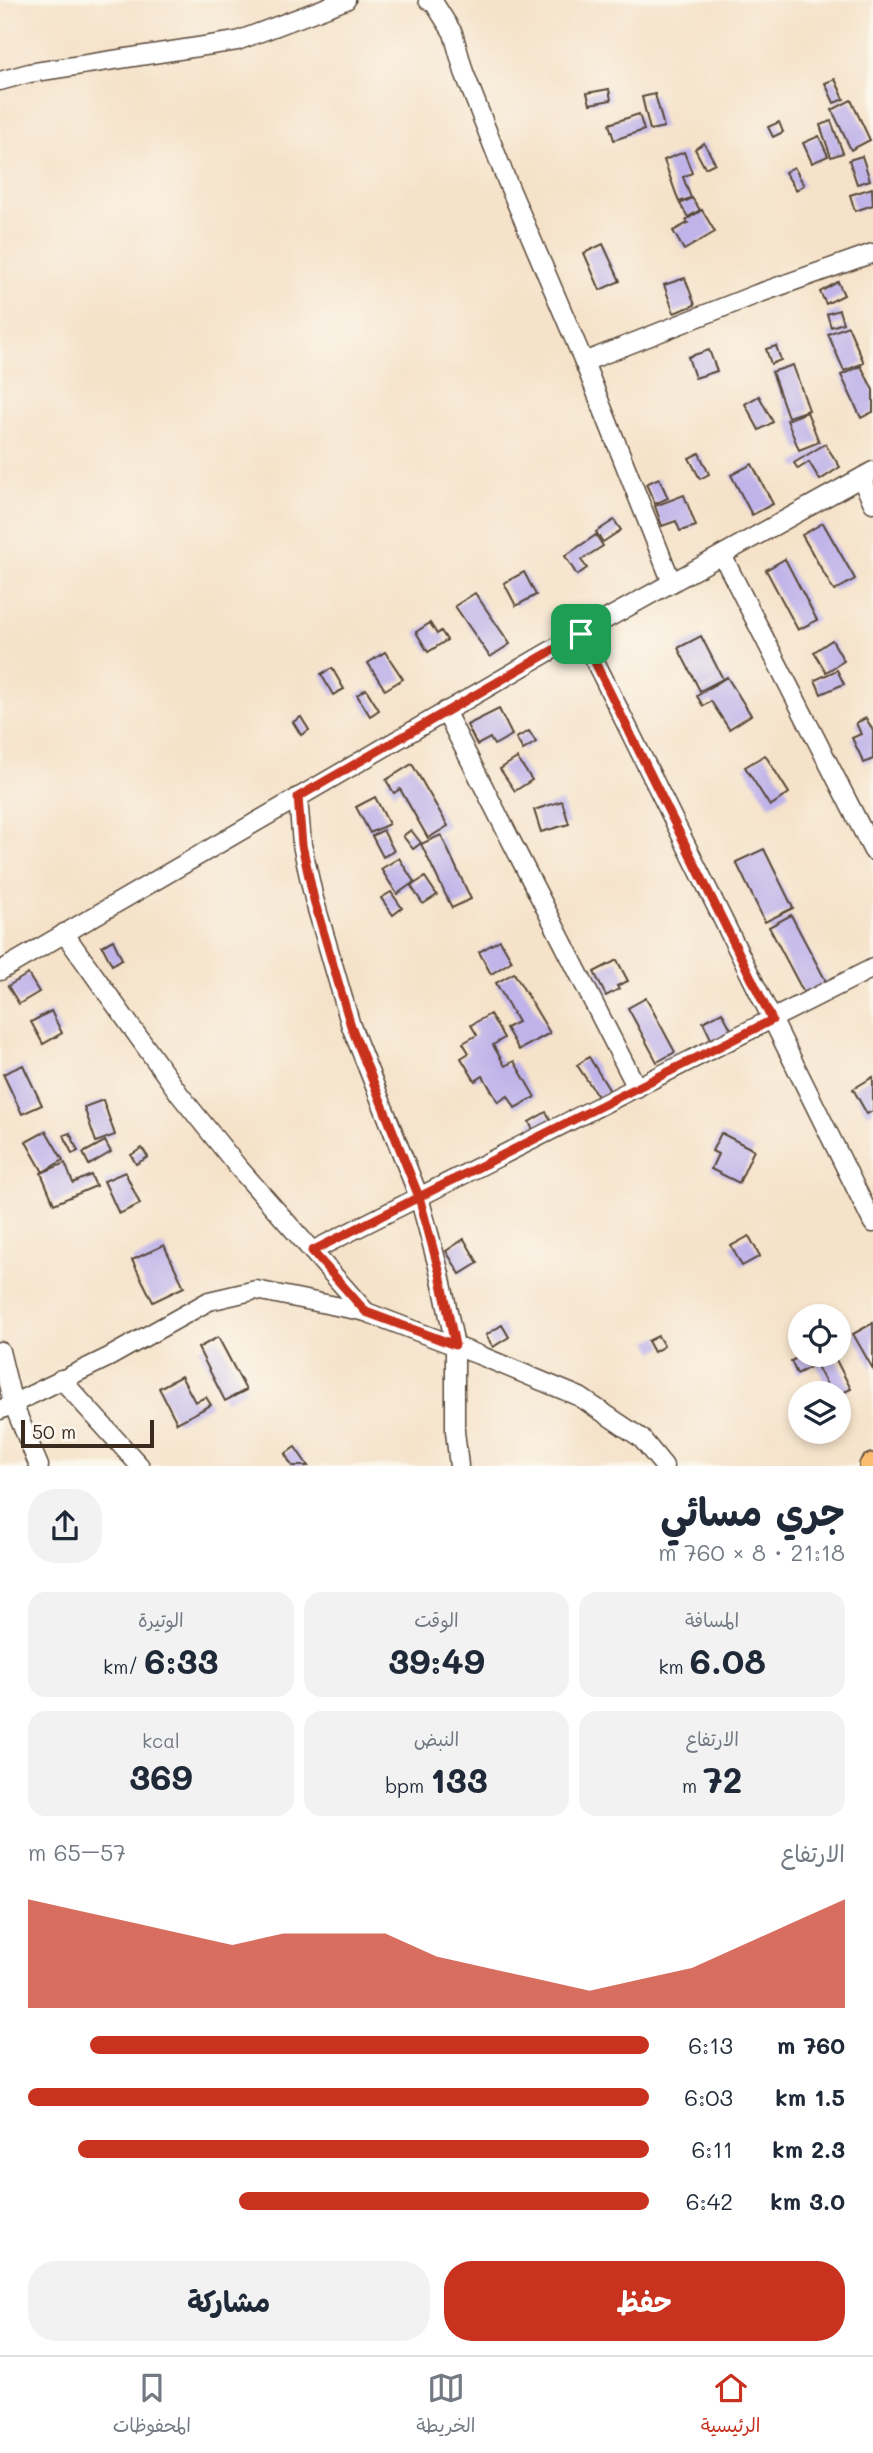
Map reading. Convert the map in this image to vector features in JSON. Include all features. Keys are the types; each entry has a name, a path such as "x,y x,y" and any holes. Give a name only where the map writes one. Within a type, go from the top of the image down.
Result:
{"street":[{"path":"0,81 29,73 237,41 346,0"},
{"path":"428,0 434,3 453,33 464,72 506,179 584,362 672,583"},
{"path":"584,362 757,294 873,253"},
{"path":"0,971 445,711 867,475 873,503"},
{"path":"722,555 873,851"},
{"path":"581,634 873,1223"},
{"path":"445,711 637,1088"},
{"path":"298,797 302,845 314,900 351,1026 419,1197 440,1274 455,1345 455,1431 459,1466"},
{"path":"64,933 180,1095 238,1167 366,1312"},
{"path":"312,1251 873,968"},
{"path":"7,1407 109,1357 209,1301 256,1290 366,1312 455,1345 580,1397 641,1438 664,1466"},
{"path":"0,1351 7,1407 39,1466"},
{"path":"61,1379 140,1466"}],"building":[{"path":"835,79 844,99 834,103 825,83"},
{"path":"609,89 611,100 590,104 587,93"},
{"path":"655,94 664,127 650,130 642,97"},
{"path":"851,100 870,140 851,150 832,110"},
{"path":"639,114 644,130 614,140 609,124"},
{"path":"831,121 843,153 831,157 820,125"},
{"path":"779,122 783,132 773,137 768,127"},
{"path":"819,136 828,156 812,163 803,143"},
{"path":"704,143 715,163 705,168 695,149"},
{"path":"684,152 692,173 683,177 691,198 679,202 664,160"},
{"path":"862,156 870,180 857,184 849,160"},
{"path":"794,167 804,185 796,190 785,172"},
{"path":"872,188 873,205 855,211 850,195"},
{"path":"692,198 700,210 688,217 680,204"},
{"path":"702,210 715,232 684,250 673,231 688,223 686,220"},
{"path":"603,244 620,281 600,290 584,253"},
{"path":"685,278 695,305 674,313 664,285"},
{"path":"838,282 844,295 826,304 820,292"},
{"path":"839,310 843,323 831,327 827,314"},
{"path":"848,326 864,363 844,371 828,334"},
{"path":"776,346 781,360 771,364 766,349"},
{"path":"709,350 717,371 695,378 688,357"},
{"path":"793,365 809,410 788,417 772,372"},
{"path":"861,366 873,390 873,412 861,418 841,375"},
{"path":"759,396 773,422 759,430 745,404"},
{"path":"807,412 819,442 799,450 787,420"},
{"path":"825,444 840,467 820,480 809,462 798,469 794,463"},
{"path":"699,453 709,474 700,479 689,458"},
{"path":"752,464 773,504 752,515 731,475"},
{"path":"659,478 668,498 655,504 646,484"},
{"path":"684,495 696,526 680,531 676,521 662,526 655,506"},
{"path":"614,520 621,530 603,542 596,532"},
{"path":"823,523 855,579 834,591 802,535"},
{"path":"596,535 603,546 581,560 587,568 577,575 565,556"},
{"path":"785,559 817,620 798,630 766,570"},
{"path":"524,572 536,595 516,606 504,583"},
{"path":"475,593 510,644 490,657 455,606"},
{"path":"430,623 437,634 441,631 447,640 428,652 416,632"},
{"path":"701,636 723,679 700,691 678,648"},
{"path":"832,640 844,661 826,672 814,652"},
{"path":"385,652 403,679 385,690 368,663"},
{"path":"332,668 344,689 333,695 321,674"},
{"path":"837,670 844,684 821,694 815,680"},
{"path":"727,677 751,715 729,729 711,701 703,706 697,696"},
{"path":"366,689 379,710 370,716 357,695"},
{"path":"499,709 512,735 494,745 490,738 477,745 467,725"},
{"path":"301,717 309,730 301,735 293,722"},
{"path":"866,718 873,731 873,759 864,763 852,738 861,734 856,723"},
{"path":"529,731 536,742 523,750 516,738"},
{"path":"765,755 789,793 770,806 745,767"},
{"path":"517,758 532,780 515,791 500,769"},
{"path":"412,764 448,826 428,838 400,789 394,793 386,780"},
{"path":"375,797 389,824 370,833 356,807"},
{"path":"562,801 569,824 541,832 534,810"},
{"path":"383,830 394,851 383,857 372,836"},
{"path":"411,830 421,843 413,849 403,836"},
{"path":"441,835 471,899 452,908 421,844"},
{"path":"764,849 793,908 765,922 736,862"},
{"path":"399,858 414,882 397,894 381,869"},
{"path":"425,877 437,895 423,904 411,886"},
{"path":"391,892 402,908 393,915 381,898"},
{"path":"791,915 828,985 806,997 769,927"},
{"path":"113,940 122,959 112,965 102,946"},
{"path":"500,940 512,961 491,974 479,952"},
{"path":"617,960 628,981 606,996 594,972"},
{"path":"514,973 550,1033 519,1050 506,1028 518,1022 496,983"},
{"path":"28,974 39,992 19,1004 8,986"},
{"path":"646,998 675,1052 657,1062 628,1008"},
{"path":"51,1011 62,1033 43,1044 31,1022"},
{"path":"722,1012 733,1033 713,1043 703,1022"},
{"path":"490,1014 504,1038 493,1045 505,1066 514,1061 535,1097 515,1108 508,1096 498,1102 483,1076 475,1081 461,1058 469,1053 463,1043 477,1035 471,1025"},
{"path":"589,1057 610,1091 599,1098 577,1065"},
{"path":"23,1065 42,1105 22,1114 3,1074"},
{"path":"873,1077 873,1111 867,1114 853,1089"},
{"path":"103,1100 115,1135 96,1142 84,1107"},
{"path":"546,1112 552,1122 534,1132 529,1122"},
{"path":"46,1131 63,1160 43,1172 26,1142"},
{"path":"70,1133 78,1151 72,1154 64,1135"},
{"path":"721,1133 754,1150 739,1183 711,1169 718,1154 712,1151"},
{"path":"105,1141 111,1152 89,1165 83,1153"},
{"path":"142,1148 148,1157 136,1164 131,1155"},
{"path":"65,1163 73,1183 91,1175 96,1186 54,1204 41,1173"},
{"path":"125,1172 140,1204 119,1214 104,1181"},
{"path":"749,1236 760,1256 742,1266 731,1246"},
{"path":"464,1239 478,1263 460,1274 446,1251"},
{"path":"164,1245 184,1287 153,1302 132,1260"},
{"path":"873,1323 873,1369 853,1334"},
{"path":"502,1325 509,1337 493,1347 486,1335"},
{"path":"658,1336 664,1346 654,1352 648,1341"},
{"path":"218,1337 246,1390 225,1401 198,1348"},
{"path":"794,1367 810,1367 797,1374"},
{"path":"818,1367 840,1367 847,1381 825,1381"},
{"path":"181,1376 195,1402 206,1397 211,1405 177,1423 159,1388"},
{"path":"295,1447 308,1466 292,1466 285,1454"}],"route":[{"path":"581,634 298,797 302,845 314,900 351,1026 419,1197 312,1251 366,1312 455,1345 440,1274 419,1197 772,1020 581,634"}]}
